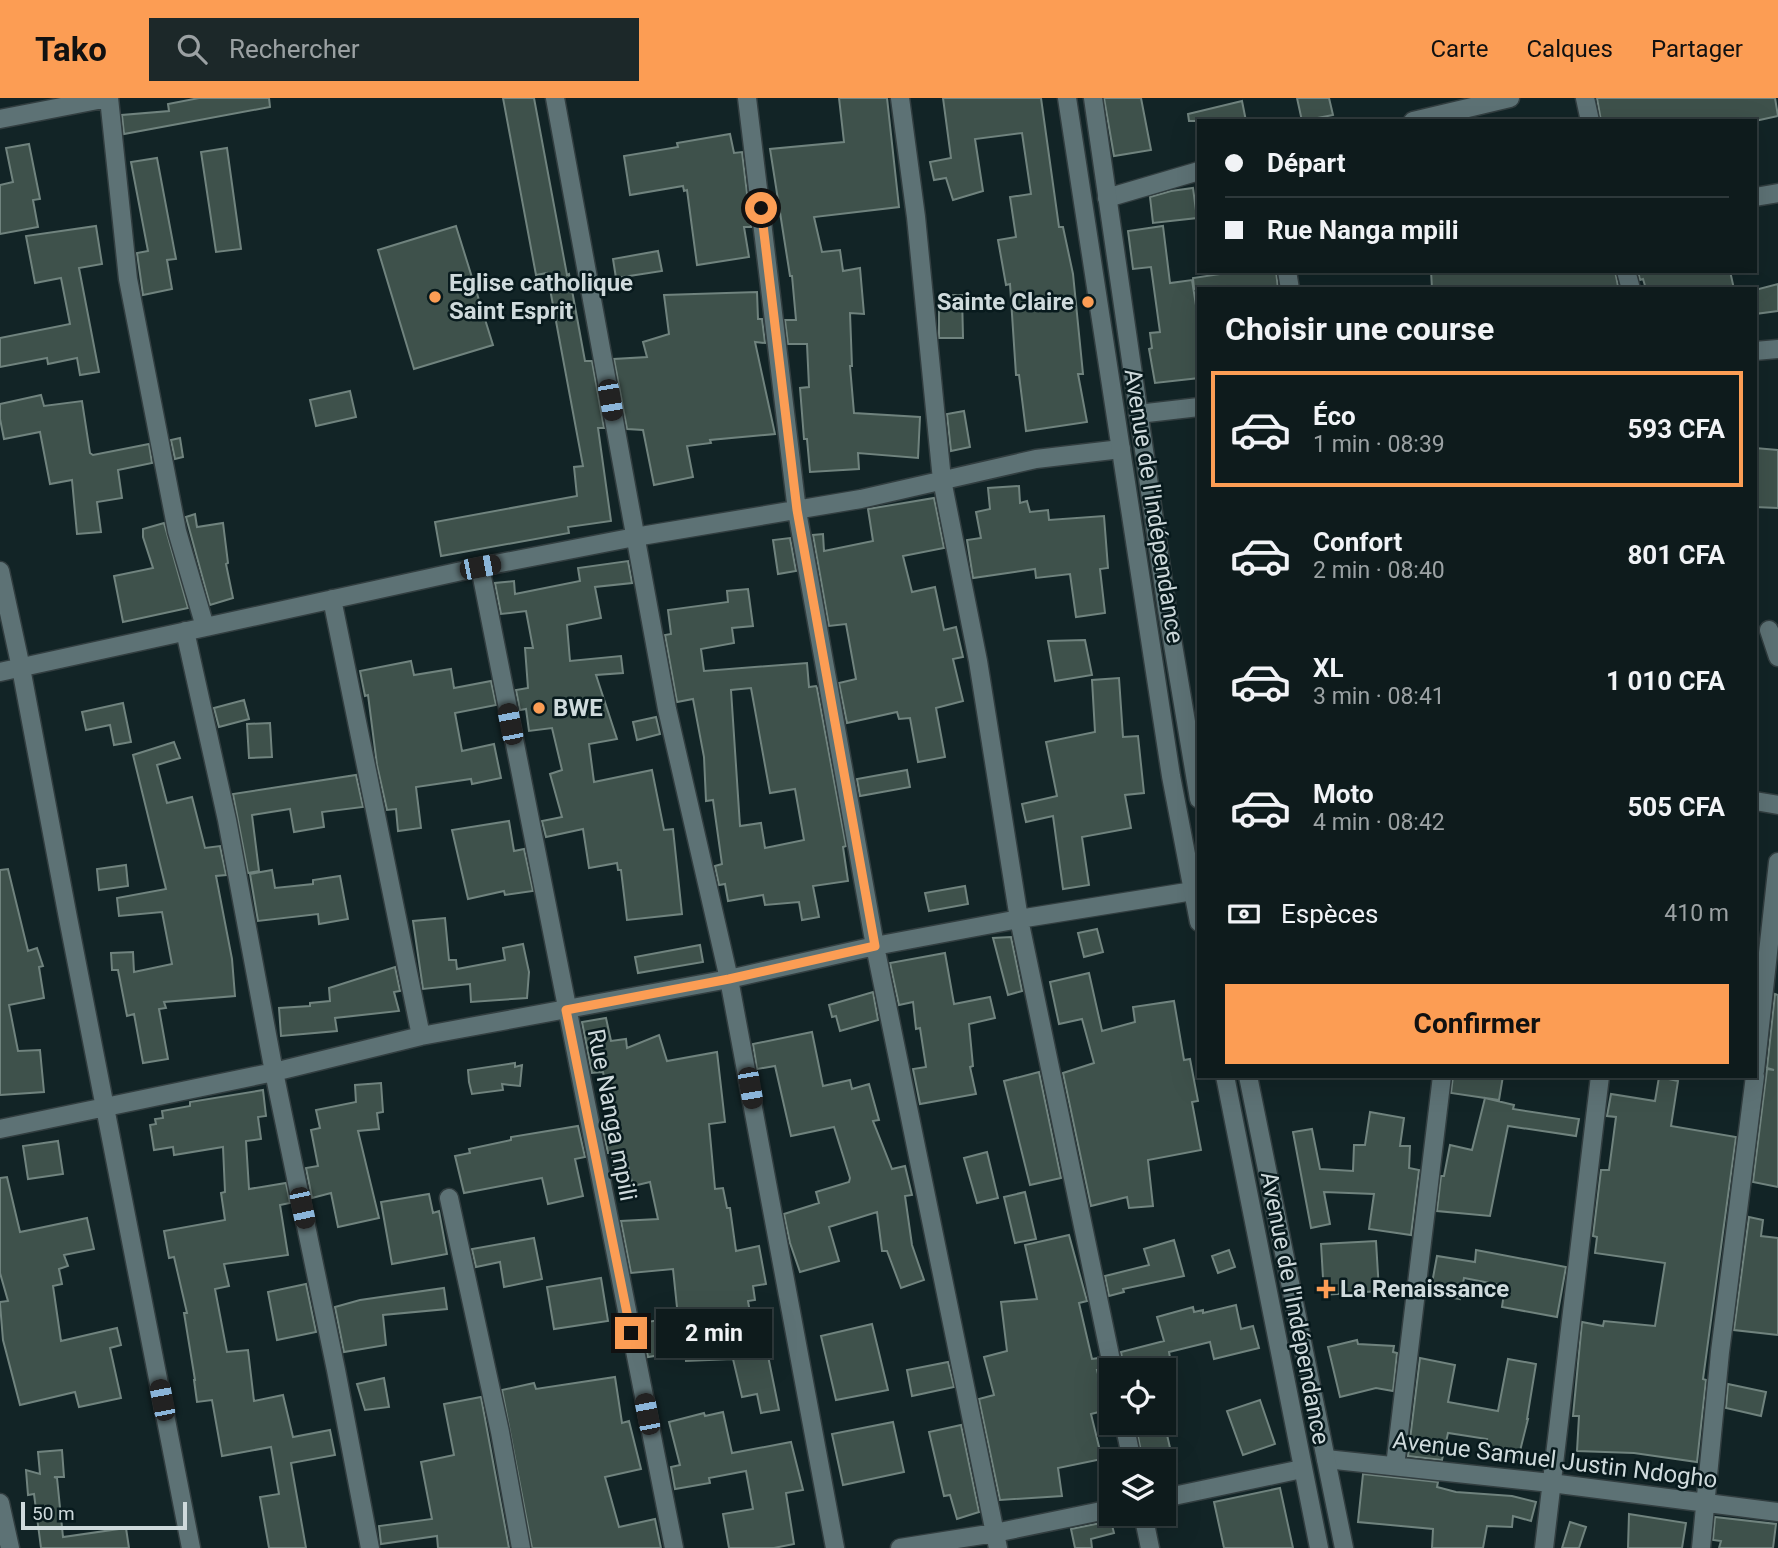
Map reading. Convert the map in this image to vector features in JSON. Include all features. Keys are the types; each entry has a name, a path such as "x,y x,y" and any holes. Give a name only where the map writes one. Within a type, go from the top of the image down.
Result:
{"street":[{"path":"0,119 108,98 128,279 177,531 205,626"},
{"path":"555,98 667,709 729,979 835,1548"},
{"path":"747,98 797,510 875,946 996,1540"},
{"path":"900,98 916,218 942,480 978,661 1019,919 1110,1358"},
{"name":"Avenue de l'Indépendance","path":"1067,98 1171,776 1197,912"},
{"name":"Avenue de l'Indépendance","path":"1093,98 1138,414 1195,748 1197,774"},
{"path":"1421,119 1510,98"},
{"path":"1585,98 1590,119"},
{"path":"1107,198 1197,172"},
{"path":"1757,197 1778,192"},
{"path":"1757,351 1778,349"},
{"path":"1138,414 1197,407"},
{"path":"0,672 480,567 797,510 1036,459 1121,449"},
{"name":"Rue Nanga mpili","path":"480,567 674,1548"},
{"path":"0,571 191,1548"},
{"path":"332,599 421,1036"},
{"path":"1768,630 1778,657"},
{"path":"185,631 227,820 274,1072 370,1548"},
{"path":"1757,801 1778,805"},
{"path":"1757,1055 1778,862"},
{"path":"0,1129 274,1072 421,1036 729,979 875,946 1193,891"},
{"name":"Avenue de l'Indépendance","path":"1225,1078 1319,1548"},
{"name":"Avenue de l'Indépendance","path":"1248,1078 1344,1548"},
{"path":"1395,1466 1441,1078"},
{"path":"1544,1548 1600,1078"},
{"path":"1701,1548 1720,1352 1754,1078"},
{"path":"449,1198 500,1432 521,1548"},
{"name":"Avenue Samuel Justin Ndogho","path":"1326,1459 1551,1483 1778,1512"},
{"path":"1176,1495 1302,1469"},
{"path":"0,1503 9,1548"},
{"path":"900,1548 996,1540 1099,1513"},
{"path":"1145,1526 1150,1548"}],"building":[{"path":"199,98 269,98 270,107 124,134 122,115 169,111 168,104"},
{"path":"503,98 534,98 585,361 592,361 604,428 598,428 611,521 568,527 569,533 441,556 435,522 577,496 574,467 583,466 547,273 536,275"},
{"path":"839,98 887,98 899,207 814,217 822,252 840,250 843,271 860,268 864,314 850,313 850,366 854,413 920,417 918,458 858,453 859,469 810,472 800,388 809,387 807,344 788,344 785,320 796,320 792,276 770,149 844,142"},
{"path":"943,98 1041,98 1059,227 1063,227 1073,274 1083,374 1078,374 1087,422 1026,431 1019,375 1016,375 1010,284 1006,285 998,240 1016,237 1010,197 1031,194 1022,133 975,139 983,191 953,200 946,178 934,180 930,162 951,158"},
{"path":"1104,98 1141,98 1151,150 1114,156"},
{"path":"1297,98 1329,98 1333,115 1302,119"},
{"path":"1597,98 1775,98 1778,116 1757,121 1601,119"},
{"path":"1242,101 1246,119 1189,121 1188,114"},
{"path":"730,134 734,153 742,152 751,227 744,227 749,257 697,265 687,190 684,191 683,186 630,195 624,156 678,147 677,143"},
{"path":"29,144 40,199 33,200 38,227 0,234 0,185 13,182 6,148"},
{"path":"227,148 241,249 216,252 201,152"},
{"path":"157,158 176,259 167,260 172,289 143,295 137,253 148,251 131,162"},
{"path":"1193,188 1197,218 1153,223 1150,197"},
{"path":"96,226 102,264 79,268 99,372 80,375 77,358 48,364 47,358 0,367 0,338 70,324 61,278 35,283 26,236"},
{"name":"Eglise catholique Saint Esprit","path":"456,226 493,345 414,369 378,250"},
{"path":"1163,226 1170,283 1192,280 1197,311 1197,378 1155,383 1149,349 1152,348 1150,333 1160,332 1151,267 1133,269 1128,231"},
{"path":"658,251 662,271 616,278 613,259"},
{"path":"1227,273 1276,273 1278,287 1194,289 1193,278"},
{"path":"1431,273 1615,273 1618,286 1615,287 1432,287"},
{"path":"1638,273 1730,273 1734,287 1645,287 1643,279 1640,280"},
{"path":"1778,284 1778,311 1757,314 1757,289"},
{"path":"757,292 758,319 762,319 765,343 755,342 775,434 710,440 711,443 687,446 693,477 654,485 643,430 627,429 614,359 647,357 643,342 669,334 664,295"},
{"path":"939,295 962,295 963,338 939,338"},
{"path":"350,391 356,417 316,426 310,400"},
{"path":"41,395 44,406 82,401 90,453 93,455 149,444 152,463 118,470 122,498 97,502 101,532 77,534 72,480 50,484 40,432 4,439 0,404"},
{"path":"964,411 970,447 951,451 947,414"},
{"path":"180,438 183,457 175,459 171,440"},
{"path":"1757,448 1778,450 1778,508 1757,507"},
{"path":"1019,486 1020,503 1027,501 1030,512 1048,510 1049,520 1104,516 1108,568 1100,569 1105,613 1076,617 1070,574 1036,578 1035,569 973,578 967,540 981,538 976,512 990,509 988,488"},
{"path":"934,498 944,548 903,556 912,592 935,587 944,630 956,627 963,657 953,659 963,701 936,708 945,757 918,762 910,718 899,719 897,712 847,723 839,683 856,679 846,624 829,626 813,535 823,534 824,551 873,541 868,509"},
{"path":"195,514 197,527 223,523 226,564 233,598 210,605 186,517"},
{"path":"164,523 188,608 123,622 114,576 153,568 143,529"},
{"path":"790,538 796,571 778,574 773,540"},
{"path":"628,561 632,583 595,587 601,618 567,625 570,661 621,656 623,673 596,675 617,739 589,744 594,782 652,770 664,830 673,829 682,914 627,920 621,870 618,870 617,863 589,868 583,829 546,837 542,821 562,817 550,774 562,770 552,728 529,731 526,709 520,710 516,690 528,688 525,648 533,648 526,611 501,614 495,583 514,581 515,594 580,581 578,568"},
{"path":"748,589 753,626 732,628 734,643 701,649 704,671 807,663 809,687 817,688 846,846 843,847 848,881 813,886 819,917 802,920 799,902 765,905 763,895 728,901 725,884 719,885 715,866 722,864 713,800 706,801 704,757 693,699 677,702 665,635 671,634 668,610 728,602 727,591","holes":["751,688 770,793 795,789 804,840 765,848 761,823 740,826 731,690"]},
{"path":"1085,640 1092,675 1055,681 1048,641"},
{"path":"411,661 414,675 451,669 454,688 491,681 496,705 455,713 462,751 494,744 501,778 472,784 471,779 416,787 421,828 398,831 396,809 387,810 377,765 368,695 365,696 360,671"},
{"path":"1119,678 1123,737 1138,736 1144,793 1125,795 1131,828 1082,837 1089,885 1063,889 1053,816 1026,822 1022,804 1057,796 1046,742 1095,732 1092,680"},
{"path":"244,700 249,719 219,727 214,708"},
{"path":"123,703 131,742 114,745 110,725 86,730 82,712"},
{"path":"656,717 660,734 637,740 633,722"},
{"path":"270,723 272,757 249,758 247,724"},
{"path":"174,742 180,758 157,765 167,803 192,797 205,848 220,846 226,875 216,876 232,959 235,996 164,1002 166,1008 159,1009 168,1059 143,1063 134,1014 127,1016 118,970 112,970 111,953 133,952 134,972 172,964 162,912 119,916 117,898 166,889 133,755"},
{"path":"907,770 910,787 860,796 857,779"},
{"path":"356,775 363,807 322,812 324,827 294,832 290,809 252,815 259,871 248,873 233,794"},
{"path":"509,821 514,851 524,849 533,891 505,895 504,891 468,899 452,830"},
{"path":"126,865 128,886 99,890 97,869"},
{"path":"8,869 28,951 37,948 43,966 39,967 44,998 9,1005 18,1051 40,1050 44,1092 0,1095 0,870"},
{"path":"272,870 275,888 313,884 313,880 340,876 348,919 319,924 318,914 258,921 250,874"},
{"path":"965,886 968,904 929,911 925,893"},
{"path":"445,918 449,960 456,960 457,969 505,960 503,948 523,944 529,972 527,998 471,1002 470,984 423,989 413,921"},
{"path":"1097,929 1103,952 1084,957 1078,933"},
{"path":"1011,937 1022,991 1008,995 993,938"},
{"path":"700,945 703,962 638,973 635,957"},
{"path":"945,953 954,1004 990,997 995,1018 969,1024 973,1066 970,1067 976,1094 920,1104 913,1069 926,1067 920,1028 916,1029 913,1002 899,1005 890,963"},
{"path":"395,967 400,991 394,992 399,1011 335,1018 337,1031 281,1036 279,1008 310,1006 310,1003 330,1001 329,988"},
{"path":"1089,973 1102,1031 1135,1022 1133,1007 1174,1001 1184,1060 1190,1059 1198,1101 1192,1102 1201,1150 1148,1160 1153,1206 1129,1208 1127,1197 1091,1206 1063,1073 1094,1063 1082,1019 1059,1024 1050,982"},
{"path":"873,992 878,1020 840,1031 836,1016 832,1017 829,1005"},
{"path":"1775,994 1778,995 1778,1187 1753,1182 1767,1069 1774,1070 1767,1068"},
{"path":"606,1018 611,1041 626,1039 627,1048 659,1035 667,1061 717,1052 725,1122 709,1124 715,1189 723,1188 727,1208 730,1208 736,1251 759,1246 766,1284 753,1286 755,1300 748,1301 756,1348 766,1346 779,1410 761,1413 757,1394 742,1397 733,1359 686,1361 685,1351 648,1357 641,1323 678,1317 673,1269 631,1273 621,1221 658,1219 650,1182 633,1186 628,1166 614,1169 611,1153 608,1153 602,1125 614,1122 603,1072 592,1073 582,1022"},
{"path":"812,1032 823,1086 850,1080 852,1089 869,1084 879,1120 873,1121 892,1169 905,1166 912,1195 905,1196 912,1245 924,1280 901,1288 887,1251 882,1251 877,1212 829,1227 839,1261 800,1272 784,1214 819,1203 816,1192 849,1182 850,1178 834,1127 791,1136 775,1066 757,1069 753,1044"},
{"path":"515,1063 515,1067 522,1065 520,1086 502,1084 503,1090 472,1094 468,1070"},
{"path":"1039,1072 1061,1178 1030,1185 1004,1081"},
{"path":"1453,1078 1503,1078 1499,1100 1451,1093"},
{"path":"1659,1078 1678,1081 1671,1126 1736,1137 1703,1379 1706,1380 1697,1462 1634,1453 1577,1451 1579,1416 1573,1416 1582,1322 1603,1326 1604,1321 1655,1326 1665,1263 1595,1253 1597,1237 1593,1236 1601,1170 1609,1170 1616,1117 1607,1116 1611,1094 1655,1101"},
{"path":"381,1083 383,1112 377,1113 379,1129 358,1131 379,1218 338,1227 331,1193 312,1198 306,1168 318,1166 311,1130 320,1128 316,1110 356,1102 355,1085"},
{"path":"263,1090 266,1116 258,1117 261,1139 246,1141 249,1189 286,1183 290,1203 280,1205 288,1255 224,1264 229,1286 215,1289 227,1352 248,1350 254,1401 283,1395 293,1437 330,1430 335,1455 291,1463 306,1548 269,1548 260,1497 279,1494 271,1447 222,1456 212,1400 197,1402 184,1313 187,1313 174,1257 169,1258 164,1231 225,1220 221,1193 225,1192 223,1147 174,1155 173,1147 154,1150 150,1125 156,1124 155,1119 163,1118 162,1111 190,1106 190,1102"},
{"path":"1485,1098 1514,1105 1513,1109 1579,1119 1576,1136 1508,1126 1490,1216 1437,1211 1441,1176 1444,1176 1450,1145 1472,1150"},
{"path":"1370,1112 1404,1118 1400,1146 1410,1146 1409,1168 1419,1170 1411,1235 1369,1229 1374,1194 1324,1192 1330,1224 1311,1228 1293,1132 1312,1129 1320,1169 1353,1171 1354,1145 1365,1145"},
{"path":"578,1126 585,1157 575,1159 583,1196 548,1204 542,1178 464,1193 455,1156 470,1153 469,1149 511,1140 511,1137"},
{"path":"58,1141 63,1174 28,1179 23,1146"},
{"path":"987,1152 998,1198 977,1203 964,1158"},
{"path":"7,1177 20,1232 87,1218 94,1249 64,1255 68,1266 59,1269 62,1284 53,1286 61,1341 117,1328 121,1345 110,1348 121,1398 79,1407 75,1392 20,1405 3,1340 0,1304 8,1301 0,1273 0,1178"},
{"path":"1025,1192 1036,1239 1015,1243 1004,1197"},
{"path":"429,1194 433,1213 439,1211 447,1254 392,1264 381,1202"},
{"path":"1749,1217 1763,1220 1761,1236 1778,1238 1778,1335 1734,1330"},
{"path":"1069,1235 1087,1301 1079,1303 1092,1359 1099,1358 1099,1412 1091,1414 1100,1449 1099,1460 1058,1468 1062,1496 1000,1500 979,1399 994,1395 984,1357 1007,1351 1001,1302 1037,1299 1025,1245"},
{"path":"534,1238 542,1279 504,1287 500,1262 476,1267 472,1249"},
{"path":"1174,1240 1184,1276 1123,1289 1124,1292 1109,1296 1105,1276 1149,1265 1144,1249"},
{"path":"1376,1241 1379,1291 1324,1295 1321,1244"},
{"path":"1229,1250 1235,1267 1218,1273 1212,1256"},
{"path":"1476,1250 1566,1267 1557,1317 1502,1307 1505,1286 1464,1278 1460,1299 1430,1294 1437,1256 1475,1262"},
{"path":"601,1278 608,1321 554,1329 547,1287"},
{"path":"306,1284 316,1332 277,1340 268,1292"},
{"path":"444,1288 447,1309 383,1315 386,1345 344,1352 335,1307 360,1300"},
{"path":"1236,1305 1241,1329 1253,1326 1259,1348 1214,1359 1210,1342 1169,1352 1170,1358 1122,1358 1121,1352 1164,1341 1157,1317 1193,1307 1194,1312 1203,1310 1203,1313"},
{"path":"872,1324 888,1390 836,1400 821,1336"},
{"path":"1357,1340 1358,1344 1394,1346 1393,1352 1397,1353 1393,1391 1376,1388 1340,1397 1328,1347"},
{"path":"1420,1358 1455,1365 1448,1402 1498,1411 1508,1359 1536,1364 1528,1419 1518,1459 1484,1450 1487,1439 1448,1433 1442,1460 1408,1456"},
{"path":"948,1362 954,1387 912,1396 907,1370"},
{"path":"615,1377 622,1423 629,1421 641,1469 605,1477 619,1527 655,1519 661,1548 532,1548 502,1390 534,1383 536,1389"},
{"path":"384,1378 389,1407 365,1410 357,1384"},
{"path":"1728,1384 1766,1392 1761,1416 1726,1408"},
{"path":"481,1397 509,1548 438,1548 437,1536 381,1544 379,1526 432,1519 421,1462 454,1455 444,1404"},
{"path":"1260,1400 1275,1444 1243,1455 1227,1411"},
{"path":"723,1412 732,1453 791,1442 803,1490 786,1493 794,1544 774,1548 729,1548 723,1514 753,1509 746,1471 709,1478 710,1483 675,1489 671,1467 680,1465 669,1422 704,1413 705,1416"},
{"path":"893,1422 904,1472 843,1485 832,1434"},
{"path":"961,1425 979,1512 957,1519 950,1495 944,1496 929,1432"},
{"path":"1138,1435 1167,1435 1170,1449 1141,1449"},
{"path":"62,1450 64,1477 54,1477 57,1478 63,1537 126,1528 129,1548 41,1548 34,1494 28,1495 26,1470 40,1474 38,1452"},
{"path":"1363,1474 1438,1482 1437,1487 1456,1492 1512,1496 1536,1502 1531,1521 1513,1516 1512,1527 1487,1526 1483,1548 1432,1548 1433,1529 1358,1522"},
{"path":"1280,1488 1293,1548 1224,1548 1214,1502"},
{"path":"1629,1514 1686,1523 1682,1548 1628,1548"},
{"path":"1715,1517 1776,1524 1773,1548 1719,1548 1721,1541 1713,1540"},
{"path":"1570,1522 1586,1527 1579,1548 1562,1548"},
{"path":"1099,1523 1099,1526 1112,1526 1114,1533 1091,1539 1092,1548 1075,1548 1071,1529"}],"place":[{"name":"Eglise catholique Saint Esprit","path":"435,297"},
{"name":"Sainte Claire","path":"1088,302"},
{"name":"BWE","path":"539,708"},
{"name":"La Renaissance","path":"1326,1289"}],"route":[{"path":"631,1333 566,1010 729,979 875,946 797,510 761,208"}]}
